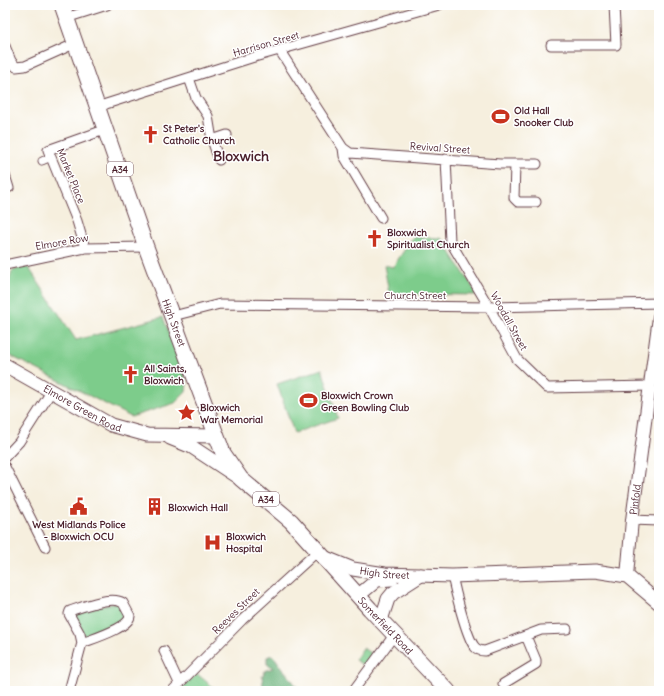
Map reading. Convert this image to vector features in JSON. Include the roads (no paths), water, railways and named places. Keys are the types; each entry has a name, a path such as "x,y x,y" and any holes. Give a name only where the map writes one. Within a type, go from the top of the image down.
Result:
{"highway":[{"name":"High Street","path":"64,12 74,44 103,106 107,129 146,247 223,453 241,478 291,521 322,554"},
{"name":"Somerfield Road","path":"322,554 381,620 396,634 448,691"}],"main road":[{"name":"Elmore Green Road","path":"5,365 111,425 134,433 165,436 216,436"},
{"name":"Elmore Green Road","path":"165,436 192,447 241,478"},
{"name":"High Street","path":"322,554 353,569 385,574 452,576 595,571 627,576"},
{"name":"High Street","path":"359,595 377,580 421,575"},
{"name":"High Street","path":"381,620 388,598 392,593 421,575"},
{"path":"627,576 659,603"}],"street":[{"path":"64,12 107,5"},
{"name":"Harrison Street","path":"103,106 189,78 439,5"},
{"path":"551,45 616,45 614,5"},
{"path":"5,46 11,61 16,67 25,66 74,44"},
{"path":"280,51 343,148 344,156 381,218"},
{"path":"189,78 196,98 208,116 212,140 219,160"},
{"name":"Market Place","path":"85,248 78,221 47,159 48,150 107,129"},
{"path":"212,140 227,135"},
{"name":"Revival Street","path":"343,148 350,153 358,154 515,165 538,164"},
{"name":"Woodall Street","path":"446,160 450,241 489,306 517,359 547,388 650,386"},
{"path":"515,165 514,198 518,202 536,202"},
{"path":"5,190 10,188 6,175"},
{"name":"Elmore Row","path":"5,264 85,248 146,247"},
{"name":"Church Street","path":"172,316 220,304 489,306 659,303"},
{"name":"Pinfold","path":"627,576 632,520 659,317"},
{"path":"5,457 19,442 51,392"},
{"path":"5,467 45,547"},
{"path":"632,520 659,521"},
{"name":"Reeves Street","path":"172,691 242,620 322,554"},
{"path":"452,576 456,596 474,647 485,651 547,629 567,629"},
{"path":"69,691 82,643 80,634 69,614 70,611 88,605 116,599 123,603 128,612 129,620 122,626 82,643"},
{"path":"353,691 396,634"},
{"path":"503,684 536,664 536,660 526,636"},
{"path":"164,651 179,683"}],"place":[{"name":"Old Hall Snooker Club","path":"501,116"},
{"name":"St Peter's Catholic Church","path":"150,134"},
{"name":"Bloxwich Spiritualist Church","path":"374,238"},
{"name":"All Saints, Bloxwich","path":"131,374"},
{"name":"Bloxwich Crown Green Bowling Club","path":"308,401"},
{"name":"Bloxwich War Memorial","path":"187,413"},
{"name":"West Midlands Police - Bloxwich OCU","path":"79,507"},
{"name":"Bloxwich Hall","path":"155,507"},
{"name":"Bloxwich Hospital","path":"213,542"}],"district":[{"name":"Bloxwich","path":"241,156"}]}
